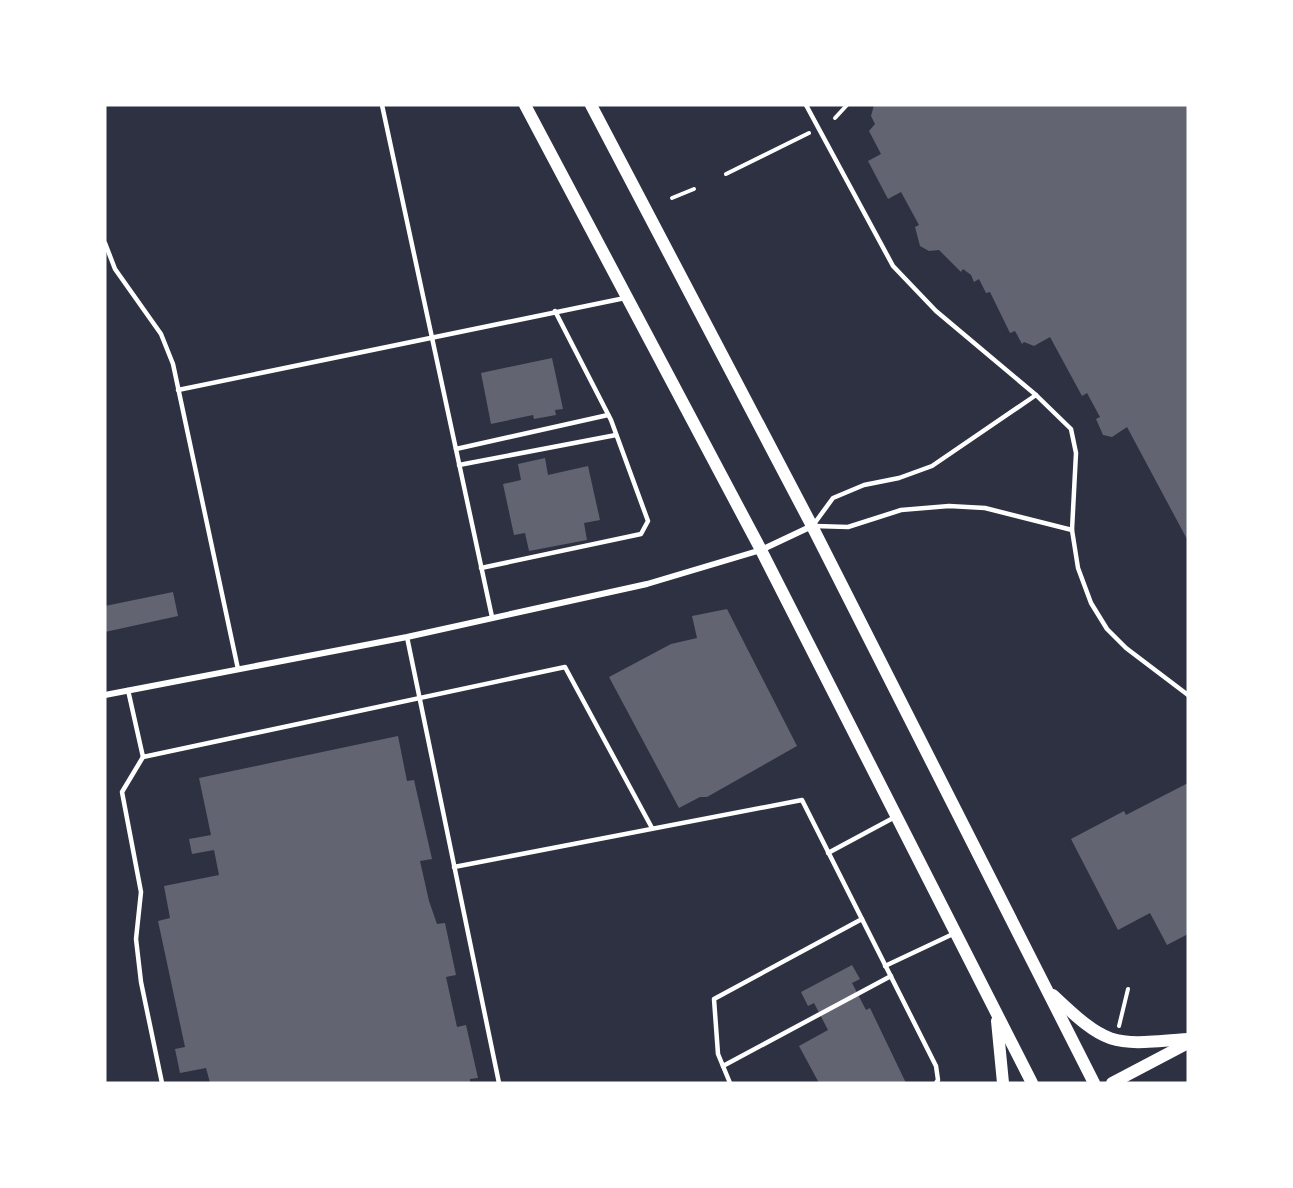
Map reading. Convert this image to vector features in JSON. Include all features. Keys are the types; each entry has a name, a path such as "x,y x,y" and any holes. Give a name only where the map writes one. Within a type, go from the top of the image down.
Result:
{"main road":[{"path":"525,105 761,550 1032,1083"},
{"path":"591,105 812,526 1094,1083"},
{"path":"1047,990 1086,1026 1113,1041 1129,1044 1188,1041"},
{"path":"996,1014 1003,1083"},
{"path":"1112,1083 1188,1041"}],"street":[{"path":"105,695 407,637 647,584 761,550 812,526"}],"lane":[{"path":"382,105 492,617"},
{"path":"806,105 893,266 936,311 1036,395 1071,429 1076,453 1072,530 1078,568 1091,603 1107,629 1126,648 1188,695"},
{"path":"105,243 115,269 161,334 173,364 238,669"},
{"path":"178,390 627,298"},
{"path":"481,568 641,534 648,521 608,415 555,311"},
{"path":"812,526 833,498 864,486 899,478 932,466 1036,395"},
{"path":"456,449 608,415"},
{"path":"459,465 616,435"},
{"path":"812,526 848,527 901,510 949,507 985,508 1072,530"},
{"path":"407,637 499,1083"},
{"path":"143,757 565,667 652,828"},
{"path":"128,690 143,757 122,792 141,892 136,939 141,982 162,1083"},
{"path":"454,867 802,800 936,1066 938,1080 936,1083"},
{"path":"828,853 897,816"},
{"path":"730,1083 718,1054 714,999 862,919"},
{"path":"885,966 955,933"},
{"path":"723,1066 891,976"}],"path":[{"path":"835,118 847,105"},
{"path":"726,174 809,132"},
{"path":"672,198 694,189"},
{"path":"1118,1029 1128,989"}],"building":[{"path":"874,105 1188,105 1188,541 1127,427 1112,437 1103,435 1096,419 1100,417 1087,393 1082,396 1050,337 1034,346 1024,342 1022,344 1015,331 1010,333 990,292 986,293 979,279 974,282 971,275 963,269 961,272 939,250 929,251 920,246 915,227 919,225 901,192 888,199 868,161 881,154 869,131 875,124 871,116"},
{"path":"552,358 563,409 555,410 556,415 534,419 533,415 491,424 481,373"},
{"path":"545,458 548,475 588,466 600,520 584,523 587,540 529,551 525,533 514,535 503,484 521,480 518,464"},
{"path":"173,592 178,616 105,632 105,606"},
{"path":"727,609 797,746 707,797 700,797 679,808 609,677 671,644 697,638 692,616"},
{"path":"398,736 407,781 414,780 432,859 420,861 429,901 437,924 445,923 456,975 446,977 457,1027 466,1025 478,1078 470,1079 470,1083 210,1083 206,1068 180,1073 175,1049 185,1047 158,921 170,918 164,886 219,875 214,850 192,854 189,839 211,835 199,778"},
{"path":"1188,783 1188,934 1167,945 1150,913 1118,930 1071,839 1124,811 1126,815"},
{"path":"852,965 860,979 852,983 866,1010 870,1008 906,1083 819,1083 799,1046 828,1030 814,1003 808,1006 801,992"}]}
